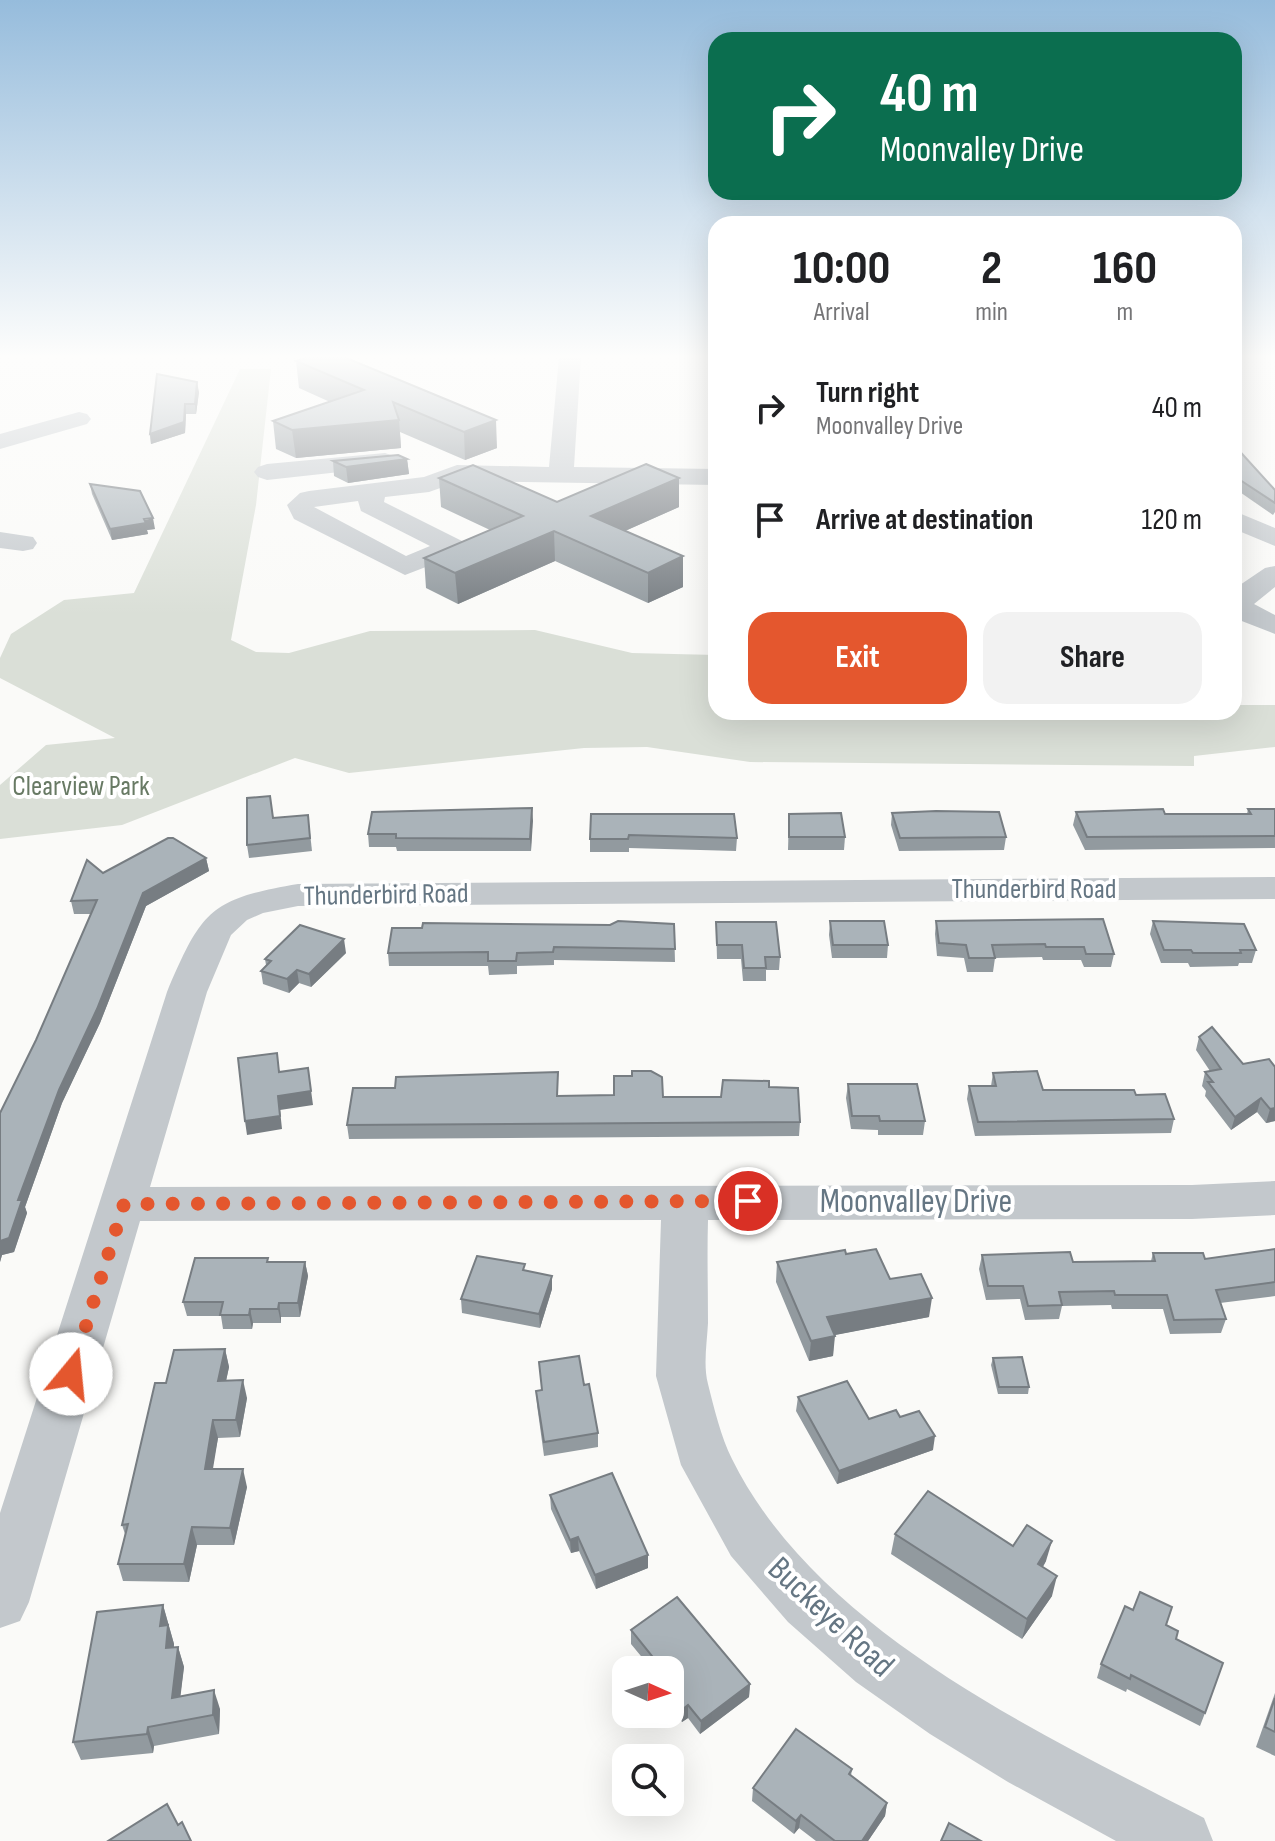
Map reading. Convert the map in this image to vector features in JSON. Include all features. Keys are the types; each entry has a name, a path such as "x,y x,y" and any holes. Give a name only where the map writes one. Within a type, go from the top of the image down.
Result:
{"street":[{"path":"561,476 564,443"},
{"path":"267,472 413,460 457,473 708,477"},
{"path":"373,491 370,505 452,547 405,567 303,513 300,505 309,499 373,491 429,484 457,473"},
{"path":"1242,523 1275,538"},
{"path":"1242,598 1275,574"},
{"path":"1242,609 1246,614 1275,625"},
{"name":"Thunderbird Road","path":"0,1602 187,992 212,931 230,912 255,901 298,895 1275,888"},
{"name":"Moonvalley Drive","path":"124,1204 1192,1202 1275,1198"},
{"name":"Buckeye Road","path":"685,1201 682,1380 696,1436 739,1525 788,1585 903,1684 1064,1779 1181,1841"}],"green space":[{"name":"Clearview Park","path":"205,443 263,443 256,505 231,640 256,652 289,653 370,631 535,630 632,653 708,655 708,720 1242,720 1242,705 1275,705 1275,747 1194,756 1194,766 750,762 647,747 584,748 349,773 295,758 122,825 0,839 0,785 46,745 115,738 0,678 0,658 11,634 64,600 134,593"}],"building":[{"path":"1242,454 1275,490 1275,503 1242,481"},
{"path":"398,455 407,459 346,467 333,461"},
{"path":"646,464 679,478 591,516 683,556 648,573 554,531 455,573 424,558 523,516 439,478 473,465 557,502"},
{"path":"90,484 140,491 153,518 144,519 146,523 110,529"},
{"path":"270,796 273,818 308,815 310,838 247,845 247,798"},
{"path":"532,808 530,839 396,838 396,834 368,834 372,812"},
{"path":"1163,809 1165,814 1251,814 1248,809 1275,809 1275,836 1087,837 1076,812"},
{"path":"999,812 1006,837 900,838 892,813"},
{"path":"841,813 845,837 789,837 789,814"},
{"path":"591,814 734,814 737,838 629,835 628,839 590,839"},
{"path":"168,838 206,858 143,893 97,1009 59,1090 18,1200 22,1200 9,1238 0,1241 0,1113 36,1040 97,900 71,901 87,860 103,873"},
{"path":"1103,919 1114,954 1086,954 1084,947 1046,947 1045,944 992,945 995,958 969,958 966,945 939,943 936,921"},
{"path":"618,921 674,924 675,949 554,947 553,952 517,953 516,961 488,961 488,952 388,953 392,928 422,928 423,923 610,925"},
{"path":"830,921 884,921 888,945 833,945"},
{"path":"1153,921 1244,924 1256,950 1193,953 1191,950 1164,950"},
{"path":"716,922 776,922 780,957 765,957 766,968 744,968 742,945 717,945"},
{"path":"300,925 344,939 309,974 297,970 287,979 261,971 271,961 265,959"},
{"path":"1212,1027 1243,1064 1269,1059 1275,1067 1275,1108 1270,1109 1261,1098 1235,1117 1208,1082 1213,1082 1205,1072 1221,1069 1199,1037"},
{"path":"277,1053 279,1072 308,1068 311,1091 278,1096 280,1116 245,1121 238,1058"},
{"path":"632,1071 651,1071 662,1077 663,1097 721,1097 723,1080 769,1081 769,1087 798,1088 800,1122 347,1125 353,1088 395,1088 396,1077 558,1072 557,1096 614,1095 614,1076 632,1076"},
{"path":"1037,1071 1043,1090 1134,1090 1136,1095 1165,1094 1174,1119 978,1122 969,1086 996,1086 993,1073"},
{"path":"848,1084 917,1084 925,1121 880,1121 879,1116 852,1116"},
{"path":"876,1249 890,1279 921,1274 932,1298 827,1317 835,1336 811,1341 777,1262 845,1250 846,1254"},
{"path":"1275,1249 1275,1282 1216,1290 1226,1319 1174,1320 1167,1295 1115,1295 1114,1291 1059,1292 1062,1305 1028,1306 1023,1286 988,1286 982,1255 1070,1252 1073,1262 1155,1261 1153,1253 1203,1253 1205,1259"},
{"path":"477,1256 525,1264 523,1270 552,1276 539,1314 461,1299"},
{"path":"195,1258 268,1258 267,1262 305,1262 298,1303 279,1303 278,1309 250,1309 249,1315 220,1315 223,1302 183,1302"},
{"path":"225,1349 218,1381 243,1380 236,1420 213,1420 205,1469 243,1469 230,1528 192,1527 184,1564 118,1564 128,1524 122,1525 155,1383 166,1383 174,1350"},
{"path":"579,1356 584,1385 589,1384 598,1433 544,1442 536,1391 542,1390 539,1362"},
{"path":"1022,1357 1029,1387 999,1387 993,1358"},
{"path":"847,1381 869,1419 896,1410 900,1417 919,1411 935,1436 839,1471 798,1397"},
{"path":"612,1473 648,1555 595,1575 578,1537 570,1540 550,1495"},
{"path":"928,1491 1013,1546 1027,1525 1052,1541 1038,1564 1057,1576 1027,1619 895,1534"},
{"path":"1140,1592 1172,1607 1166,1625 1178,1631 1176,1639 1223,1663 1205,1713 1131,1675 1130,1679 1101,1664 1125,1606 1133,1610"},
{"path":"677,1597 750,1684 701,1721 688,1705 684,1708 684,1656 652,1656 631,1630"},
{"path":"163,1605 160,1626 168,1625 166,1648 178,1647 172,1698 214,1690 213,1715 148,1727 147,1734 73,1742 97,1612"},
{"path":"1275,1698 1275,1732 1265,1727"},
{"path":"796,1729 852,1769 849,1774 887,1803 862,1841 835,1841 801,1815 796,1821 753,1788"},
{"path":"167,1804 178,1825 182,1822 191,1841 108,1841"},
{"path":"949,1823 981,1841 941,1841"}],"route":[{"path":"71,1374 124,1204 748,1201"}]}
